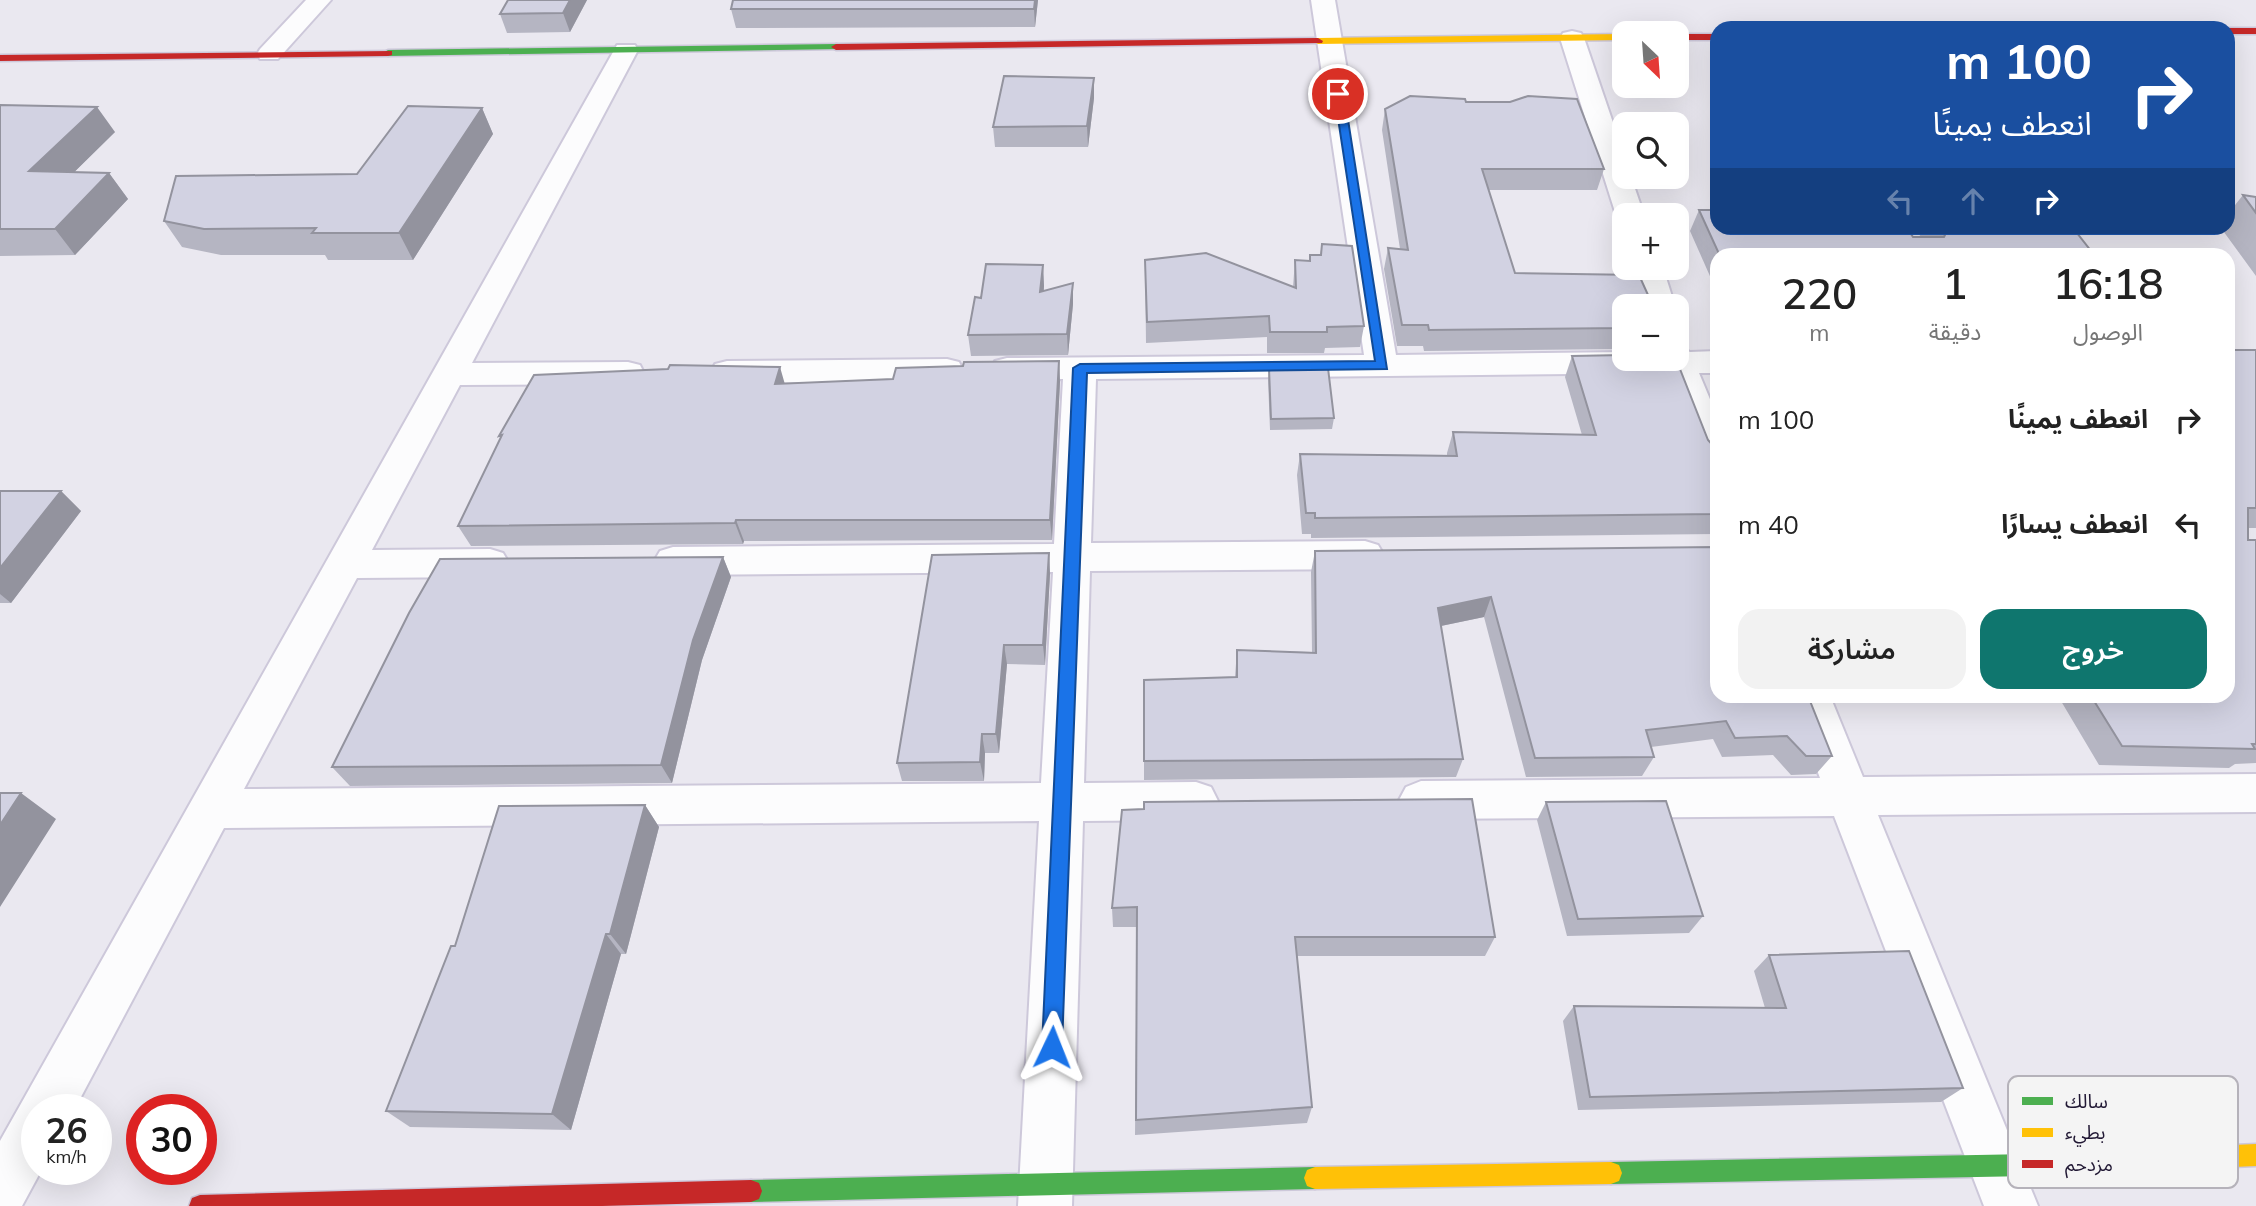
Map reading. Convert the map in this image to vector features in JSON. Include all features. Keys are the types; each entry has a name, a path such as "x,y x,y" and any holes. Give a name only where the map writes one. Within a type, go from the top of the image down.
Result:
{"street":[{"path":"269,54 319,0"},
{"path":"1323,0 1382,366"},
{"path":"2235,31 2256,31"},
{"path":"0,58 1612,37"},
{"path":"1689,37 1710,37"},
{"path":"1572,38 1626,203"},
{"path":"55,1094 626,50"},
{"path":"1689,360 1710,361"},
{"path":"696,372 1382,366 1612,361"},
{"path":"1046,1194 1080,368"},
{"path":"1683,371 1710,442"},
{"path":"449,374 654,372"},
{"path":"639,561 1401,554"},
{"path":"345,564 527,562"},
{"path":"201,1206 1046,1194 2003,1186 1812,703"},
{"path":"1379,800 2256,793"},
{"path":"211,809 1241,801"},
{"path":"0,1193 21,1155"},
{"path":"2238,1157 2256,1155"}],"building":[{"path":"508,0 570,0 563,13 500,14"},
{"path":"733,0 1035,0 1034,9 731,9"},
{"path":"1004,76 1094,78 1087,126 993,127"},
{"path":"1410,96 1465,99 1466,102 1510,102 1528,96 1577,99 1604,169 1482,169 1515,273 1612,275 1612,280 1641,280 1648,294 1612,294 1612,328 1429,330 1428,325 1402,325 1388,248 1408,250 1385,109"},
{"path":"0,105 97,107 29,171 109,173 55,229 0,229"},
{"path":"408,106 482,108 399,233 312,233 316,228 204,229 164,221 176,176 357,174"},
{"path":"2243,195 2256,197 2256,213"},
{"path":"1699,210 1710,210 1710,234"},
{"path":"1710,235 2078,235 2089,248 1716,248"},
{"path":"1322,244 1352,246 1364,326 1327,327 1327,332 1270,332 1269,316 1147,322 1145,260 1206,253 1296,288 1295,260 1310,261 1310,255 1321,255"},
{"path":"986,264 1043,265 1040,292 1073,283 1067,334 968,335 975,297 981,298"},
{"path":"2235,350 2256,350 2256,508 2248,508 2248,540 2256,540 2256,744 2252,744 2255,749 2122,746 2095,703 2235,703"},
{"path":"1612,355 1612,371 1681,371 1710,442 1710,514 1315,518 1315,513 1306,513 1300,454 1457,456 1453,432 1596,435 1572,356"},
{"path":"1059,361 1050,520 736,520 735,523 458,526 502,435 499,436 534,375 668,369 670,365 780,367 775,384 893,379 896,368 963,366 964,362"},
{"path":"1328,368 1334,418 1271,419 1269,369"},
{"path":"0,491 61,491 0,568"},
{"path":"1710,547 1710,703 1811,703 1832,756 1806,756 1787,736 1735,738 1726,721 1646,730 1654,757 1535,758 1491,597 1438,608 1463,759 1144,761 1144,680 1237,677 1237,650 1316,653 1315,551"},
{"path":"1049,553 1043,645 1004,645 996,734 982,734 980,762 897,763 932,555"},
{"path":"723,557 693,640 661,765 332,767 409,613 440,559"},
{"path":"0,793 21,793 0,825"},
{"path":"1472,799 1495,937 1295,937 1312,1107 1136,1120 1137,907 1112,908 1122,810 1144,809 1144,802"},
{"path":"1666,801 1703,916 1578,919 1546,802"},
{"path":"645,805 610,934 606,934 552,1114 386,1111 451,946 455,946 499,806"},
{"path":"1909,951 1963,1088 1590,1097 1574,1006 1786,1008 1769,955"}],"traffic: fast":[{"path":"388,53 836,47"},
{"path":"1611,1173 2008,1165"},
{"path":"751,1191 1315,1178"}],"traffic: slow":[{"path":"1318,41 1612,37"},
{"path":"2238,1156 2256,1155"},
{"path":"1315,1178 1611,1173"}],"traffic: jam":[{"path":"2235,31 2256,31"},
{"path":"1689,37 1710,37"},
{"path":"836,47 1318,41"},
{"path":"0,58 388,53"},
{"path":"200,1206 751,1191"}],"route":[{"path":"1052,1047 1080,368 1382,366 1338,94"}]}
